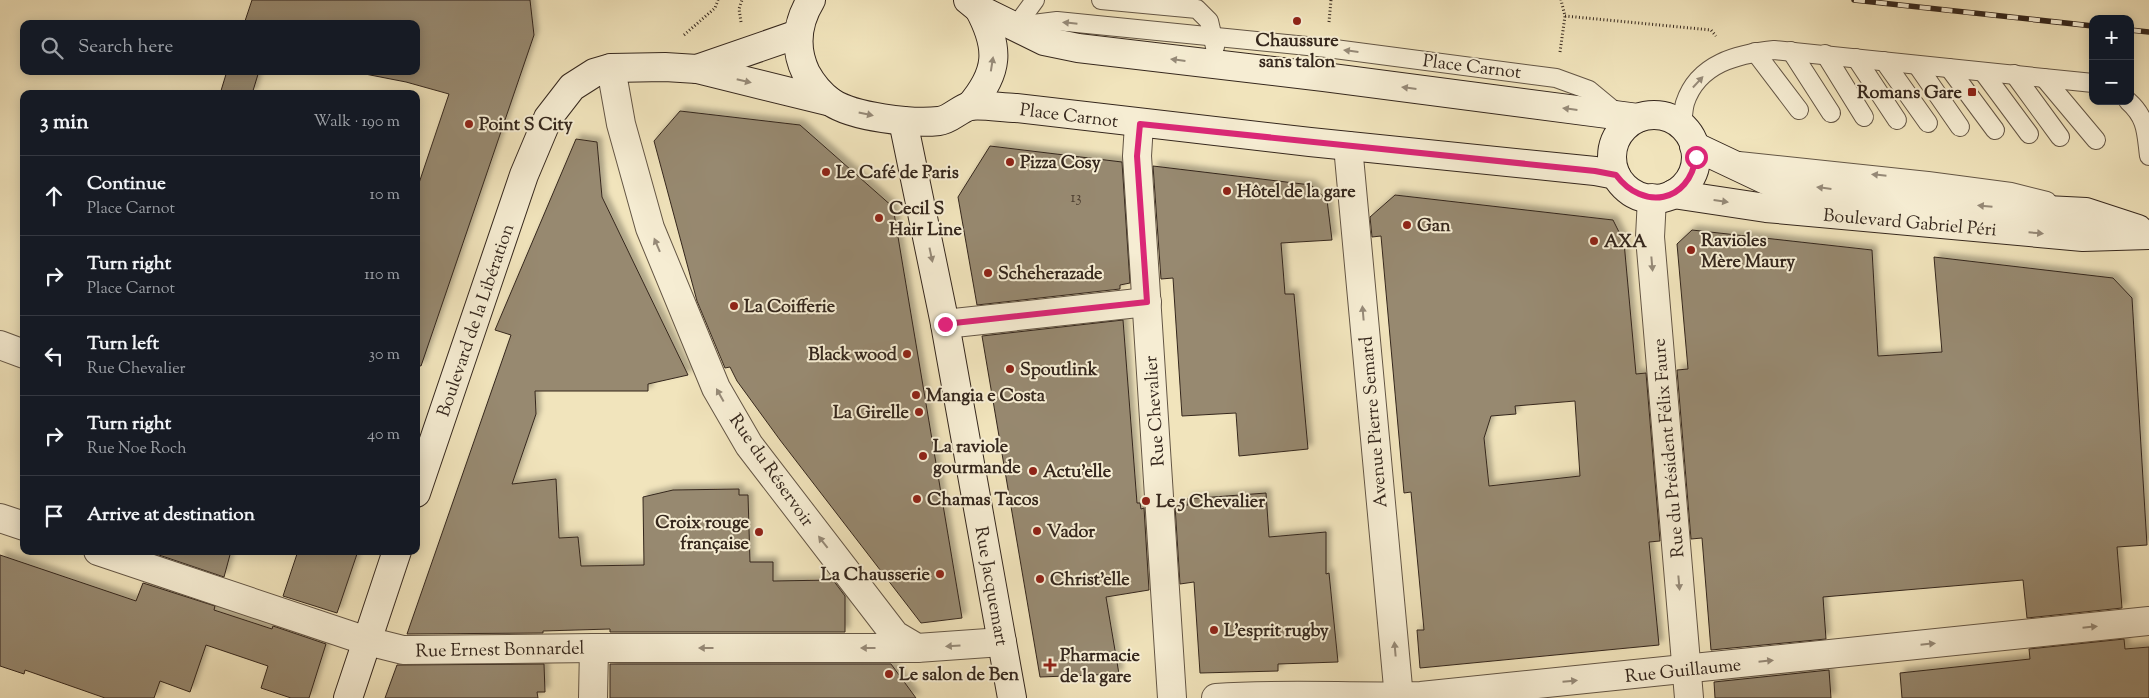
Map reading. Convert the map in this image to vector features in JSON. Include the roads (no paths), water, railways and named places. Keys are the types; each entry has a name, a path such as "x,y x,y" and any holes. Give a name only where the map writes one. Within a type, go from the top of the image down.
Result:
{"main road":[{"name":"Place Carnot","path":"811,0 802,17 798,34 800,60 812,84 831,102 859,113 903,122 941,122 970,106 983,91 990,76 994,60 994,46 989,28 973,4"},
{"name":"Place Carnot","path":"973,4 1044,41 1078,48 1628,116 1661,116 1672,119 1688,136"},
{"path":"696,69 798,34"},
{"name":"Boulevard de la Libération","path":"420,480 524,175 548,118 572,87 594,73 611,68 665,67 696,69"},
{"name":"Rue du Réservoir","path":"611,68 621,124 650,228 716,388 749,445 890,629 895,635 917,648"},
{"path":"696,69 831,102"},
{"name":"Place Carnot","path":"970,106 1016,108 1140,124 1595,171 1616,175"},
{"path":"1628,116 1628,124 1614,142 1612,164 1616,175 1625,187 1637,195 1662,196 1682,188 1689,179 1695,163 1688,136"},
{"name":"Rue Jacquemart","path":"903,122 945,324 1012,698"},
{"name":"Rue Chevalier","path":"1140,124 1137,156 1172,698"},
{"name":"Boulevard Gabriel Péri","path":"1688,136 1724,160 1768,181 1986,207 2086,212 2149,234"},
{"name":"Avenue Pierre Semard","path":"1348,146 1399,698"},
{"name":"Boulevard Gabriel Péri","path":"1662,196 1766,208 2083,238 2149,234"},
{"name":"Rue du Président Félix Faure","path":"1662,196 1650,238 1689,698"},
{"path":"945,324 1147,302"},
{"path":"0,346 20,353"},
{"path":"0,518 20,525"},
{"name":"Rue Ernest Bonnardel","path":"110,555 367,641 403,650 917,648"},
{"path":"348,698 396,555"},
{"name":"Rue Guillaume","path":"1216,698 1399,698 1532,691 1686,670 2149,621"},
{"path":"917,648 1002,642"},
{"path":"593,698 594,648"}],"lane":[{"path":"1016,26 1035,0"},
{"path":"1102,0 1197,9 1209,20 1214,38 1216,65"},
{"name":"Place Carnot","path":"1016,26 1057,21 1327,48 1556,78 1589,90 1628,116"},
{"path":"1688,136 1685,104 1693,87 1708,72 1726,59 1755,52 1774,50 1825,54 2089,83"},
{"path":"1790,51 1831,113"},
{"path":"1755,52 1799,110"},
{"path":"1825,54 1864,117"},
{"path":"1856,58 1897,120"},
{"path":"1884,61 1928,123"},
{"path":"1917,65 1960,127"},
{"path":"1949,68 1994,130"},
{"path":"1983,72 2029,134"},
{"path":"2014,74 2060,136"},
{"path":"2044,78 2096,140"},
{"path":"2132,105 2146,125 2149,156"}],"railway":[{"path":"1854,0 2089,26"},
{"path":"2134,30 2149,32"}],"place":[{"name":"Chaussure sans talon","path":"1297,21"},
{"name":"Romans Gare","path":"1972,92"},
{"name":"Point S City","path":"469,124"},
{"name":"Pizza Cosy","path":"1010,162"},
{"name":"Le Café de Paris","path":"826,172"},
{"name":"Hôtel de la gare","path":"1227,191"},
{"name":"Cecil S Hair Line","path":"879,218"},
{"name":"Gan","path":"1407,225"},
{"name":"AXA","path":"1594,241"},
{"name":"Ravioles Mère Maury","path":"1691,250"},
{"name":"Scheherazade","path":"988,273"},
{"name":"La Coifferie","path":"734,306"},
{"name":"Black wood","path":"907,354"},
{"name":"Spoutlink","path":"1010,369"},
{"name":"Mangia e Costa","path":"916,395"},
{"name":"La Girelle","path":"919,412"},
{"name":"La raviole gourmande","path":"923,456"},
{"name":"Actu'elle","path":"1033,471"},
{"name":"Chamas Tacos","path":"917,499"},
{"name":"Le 5 Chevalier","path":"1146,501"},
{"name":"Vador","path":"1037,531"},
{"name":"Croix rouge française","path":"759,532"},
{"name":"La Chausserie","path":"940,574"},
{"name":"Christ'elle","path":"1040,579"},
{"name":"L'esprit rugby","path":"1214,630"},
{"name":"Pharmacie de la gare","path":"1050,665"},
{"name":"Le salon de Ben","path":"889,674"}]}
